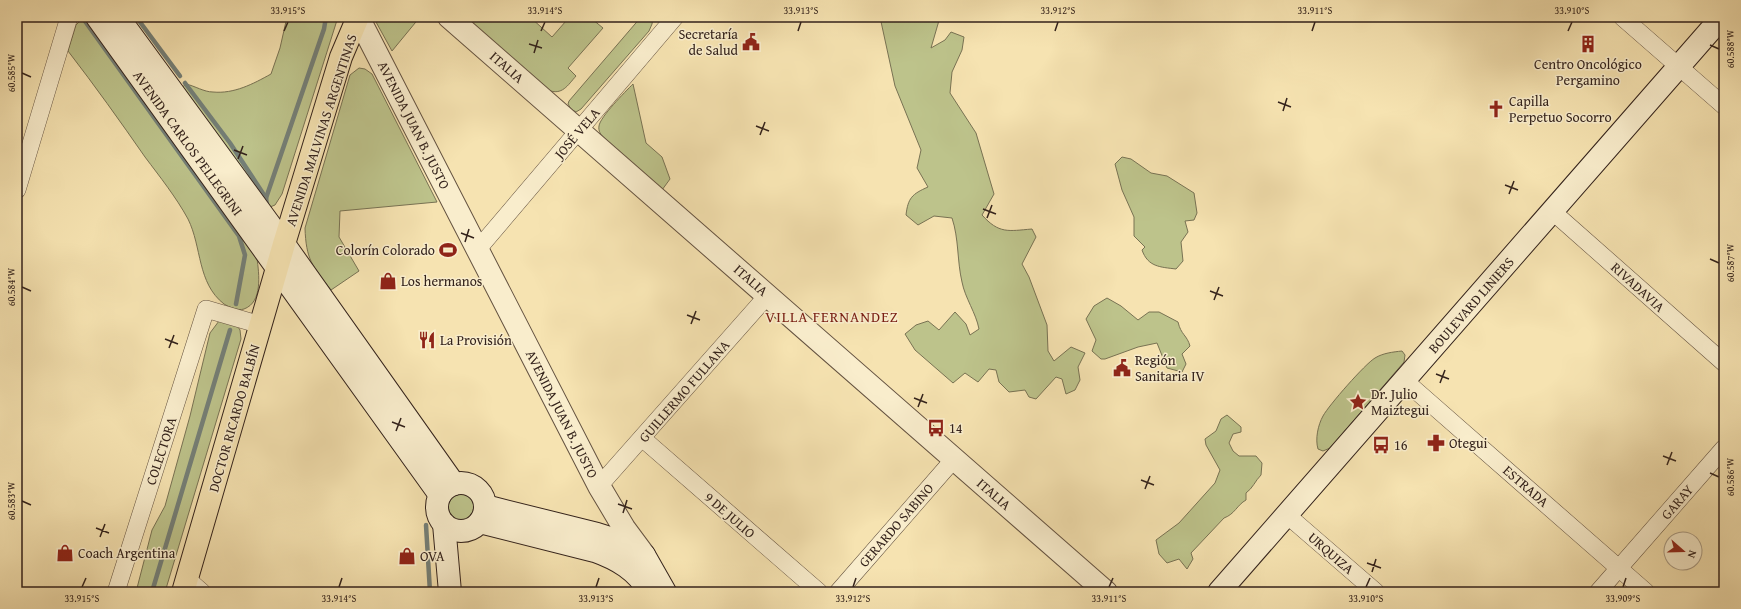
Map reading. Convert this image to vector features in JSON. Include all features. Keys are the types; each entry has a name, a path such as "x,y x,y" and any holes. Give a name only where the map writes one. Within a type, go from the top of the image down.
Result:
{"main road":[{"name":"AVENIDA CARLOS PELLEGRINI","path":"98,17 278,268 447,490"},
{"name":"AVENIDA CARLOS PELLEGRINI","path":"118,17 284,244 447,490"},
{"name":"AVENIDA MALVINAS ARGENTINAS","path":"284,244 341,57 358,17"},
{"name":"AVENIDA JUAN B. JUSTO","path":"358,17 599,486 624,528 644,556 654,591"},
{"name":"ITALIA","path":"449,17 1106,592"},
{"name":"BOULEVARD LINIERS","path":"1219,592 1722,17"},
{"name":"DOCTOR RICARDO BALBÍN","path":"190,588 284,244"},
{"path":"450,592 448,557 445,547 468,521 483,498 478,490 463,483 447,490 437,510 439,518 468,521 597,534 619,541 644,556"},
{"path":"468,521 595,551 612,557 626,565 654,591"}],"street":[{"path":"17,190 69,17"},
{"name":"JOSÉ VELA","path":"478,249 676,17"},
{"path":"1622,17 1724,106"},
{"name":"RIVADAVIA","path":"1552,211 1724,363"},
{"name":"GUILLERMO FULLANA","path":"599,486 768,295"},
{"name":"COLECTORA","path":"116,592 206,309 261,325"},
{"name":"ESTRADA","path":"1405,380 1646,592"},
{"name":"9 DE JULIO","path":"642,438 819,592"},
{"name":"GARAY","path":"1598,592 1724,448"},
{"name":"GERARDO SABINO","path":"838,592 954,459"},
{"name":"URQUIZA","path":"1287,515 1376,592"}],"green space":[{"path":"287,17 338,17 282,194 275,205 270,207 180,89 186,84 210,92 236,90 250,85 271,74 280,48"},
{"path":"376,17 420,17 392,51 376,22"},
{"path":"465,17 530,17 552,37 566,21 592,19 603,28 568,68 576,76 564,89 557,92 548,90"},
{"path":"641,17 653,17 649,31 581,109 576,112 571,109 568,104 569,101"},
{"path":"880,17 940,17 931,48 945,40 951,32 964,37 962,50 952,72 950,93 976,133 994,194 982,215 988,221 1004,230 1032,229 1036,237 1022,264 1029,277 1047,325 1048,351 1054,361 1071,347 1085,353 1078,367 1080,380 1075,390 1066,394 1062,379 1056,377 1036,399 1029,397 1025,390 1009,392 999,382 996,370 989,369 978,382 965,373 953,383 915,350 905,334 916,325 928,321 939,330 955,312 966,324 970,335 979,329 976,317 962,282 956,234 952,218 934,216 918,225 906,215 908,204 912,197 928,187 917,168 921,150 895,86"},
{"path":"86,20 257,258 259,279 257,294 250,305 244,309 236,309 228,306 215,295 204,275 196,241 188,219 168,187 68,51 76,25 80,21"},
{"path":"359,68 365,69 372,74 437,202 340,211 339,237 359,271 331,290 311,262 307,247 305,228 350,75"},
{"path":"633,84 646,143 662,157 670,179 662,190 604,138 599,131 600,122 613,105"},
{"path":"1122,157 1131,159 1151,173 1167,176 1194,193 1197,213 1194,220 1185,221 1188,232 1181,242 1183,261 1176,269 1160,267 1151,263 1142,250 1145,247 1134,236 1134,217 1122,190 1115,164"},
{"path":"1107,298 1121,306 1138,320 1149,312 1159,312 1178,322 1190,346 1182,354 1186,364 1182,372 1167,368 1157,343 1138,347 1105,359 1101,359 1092,351 1096,340 1086,319 1094,306"},
{"path":"219,321 236,324 240,330 241,339 165,592 136,592 152,530 165,506 190,416 210,333"},
{"path":"1402,351 1405,355 1404,362 1330,448 1323,451 1318,449 1317,437 1321,420 1339,394 1375,358 1392,352"},
{"path":"1227,415 1241,427 1241,432 1233,434 1229,443 1233,451 1239,456 1256,456 1262,463 1261,475 1246,493 1246,500 1231,514 1224,518 1191,553 1193,559 1187,569 1179,559 1167,563 1159,554 1156,540 1179,523 1215,483 1220,470 1206,445 1205,439 1216,431 1221,419"},
{"path":"462,492 468,493 476,501 476,513 468,521 462,522 456,521 448,513 447,507 448,501 456,493"}],"waterway":[{"path":"82,17 239,236 245,255 236,304"},
{"path":"267,205 266,198 324,29 326,17"},
{"path":"137,18 180,76"},
{"path":"185,83 230,143 266,198"},
{"path":"152,592 230,330"},
{"path":"426,525 430,592"}],"place":[{"name":"Secretaría de Salud","path":"751,42"},
{"name":"Centro Oncológico Pergamino","path":"1588,44"},
{"name":"Capilla Perpetuo Socorro","path":"1496,109"},
{"name":"Colorín Colorado","path":"448,250"},
{"name":"Los hermanos","path":"388,281"},
{"name":"La Provisión","path":"427,340"},
{"name":"Región Sanitaria IV","path":"1122,368"},
{"name":"Dr. Julio Maiztegui","path":"1358,402"},
{"name":"14","path":"936,428"},
{"name":"Otegui","path":"1436,443"},
{"name":"16","path":"1381,445"},
{"name":"Coach Argentina","path":"65,553"},
{"name":"OVA","path":"407,556"}],"district":[{"name":"VILLA FERNANDEZ","path":"832,317"}]}
